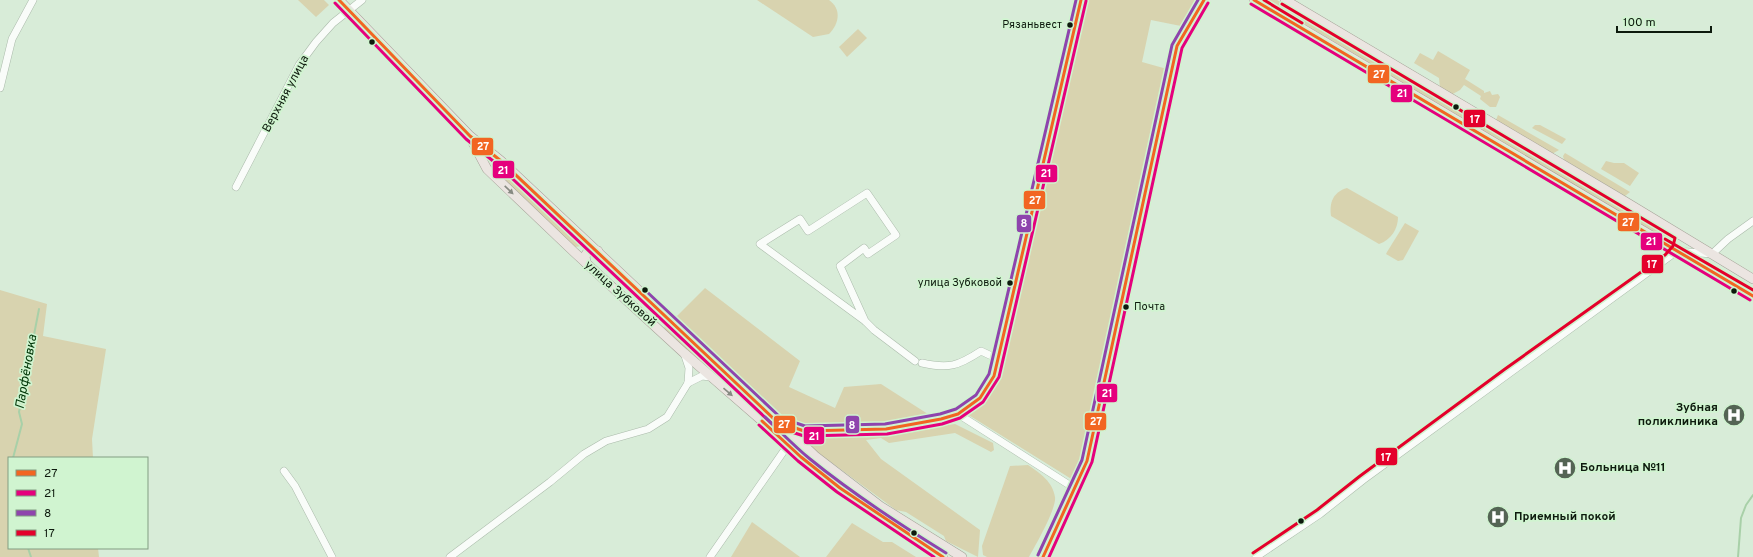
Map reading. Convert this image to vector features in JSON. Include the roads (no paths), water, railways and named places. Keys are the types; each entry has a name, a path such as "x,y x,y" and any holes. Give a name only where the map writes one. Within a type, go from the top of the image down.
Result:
{"main road":[{"name":"улица Зубковой","path":"339,0 470,136 501,161 598,251 814,456 880,506 962,557"},
{"path":"785,443 791,434 804,431 886,430 941,419 958,414 980,398 994,376 1081,0"},
{"path":"1043,557 1087,461 1178,46 1204,0"},
{"path":"1254,0 1753,296"},
{"path":"1285,0 1680,234 1753,279"},
{"name":"улица Зубковой","path":"470,136 487,168 600,277 710,377 816,469 874,513 943,557"},
{"path":"487,168 488,162 492,158 501,161"},
{"path":"1677,252 1681,243 1680,234"},
{"path":"574,252 581,252 585,246 584,239"},
{"path":"586,263 585,256 589,250 598,251"},
{"path":"1709,269 1712,254"},
{"path":"600,277 613,265"},
{"path":"659,330 658,322 662,318 671,321"},
{"path":"778,422 804,431"}],"street":[{"path":"0,88 12,39 33,0"},
{"name":"Верхняя улица","path":"236,187 299,65 324,32 362,0"},
{"path":"865,321 840,266 864,248 868,254 896,235 867,193 808,231 800,219 760,244 918,362 939,366 960,364 981,351 998,359"},
{"path":"1256,557 1320,514 1363,480 1489,387 1677,252 1712,254 1728,239 1753,221"},
{"path":"450,557 598,445 614,438 635,433 659,423 673,408 688,383 689,368 684,353"},
{"path":"688,383 702,376 710,377"},
{"path":"958,414 1074,488"},
{"path":"710,557 785,443"},
{"path":"284,471 295,486 332,557"}],"waterway":[{"name":"Парфёновка","path":"13,457 22,424 19,412 39,309"},
{"path":"1738,557 1741,518 1746,505 1753,495"},
{"name":"Парфёновка","path":"28,549 31,557"}],"place":[{"name":"Рязаньвест","path":"1070,25"},
{"name":"улица Зубковой","path":"1010,283"},
{"name":"Почта","path":"1126,307"},
{"name":"Зубная поликлиника","path":"1734,415"},
{"name":"Больница №11","path":"1565,468"},
{"name":"Приемный покой","path":"1498,517"}]}
